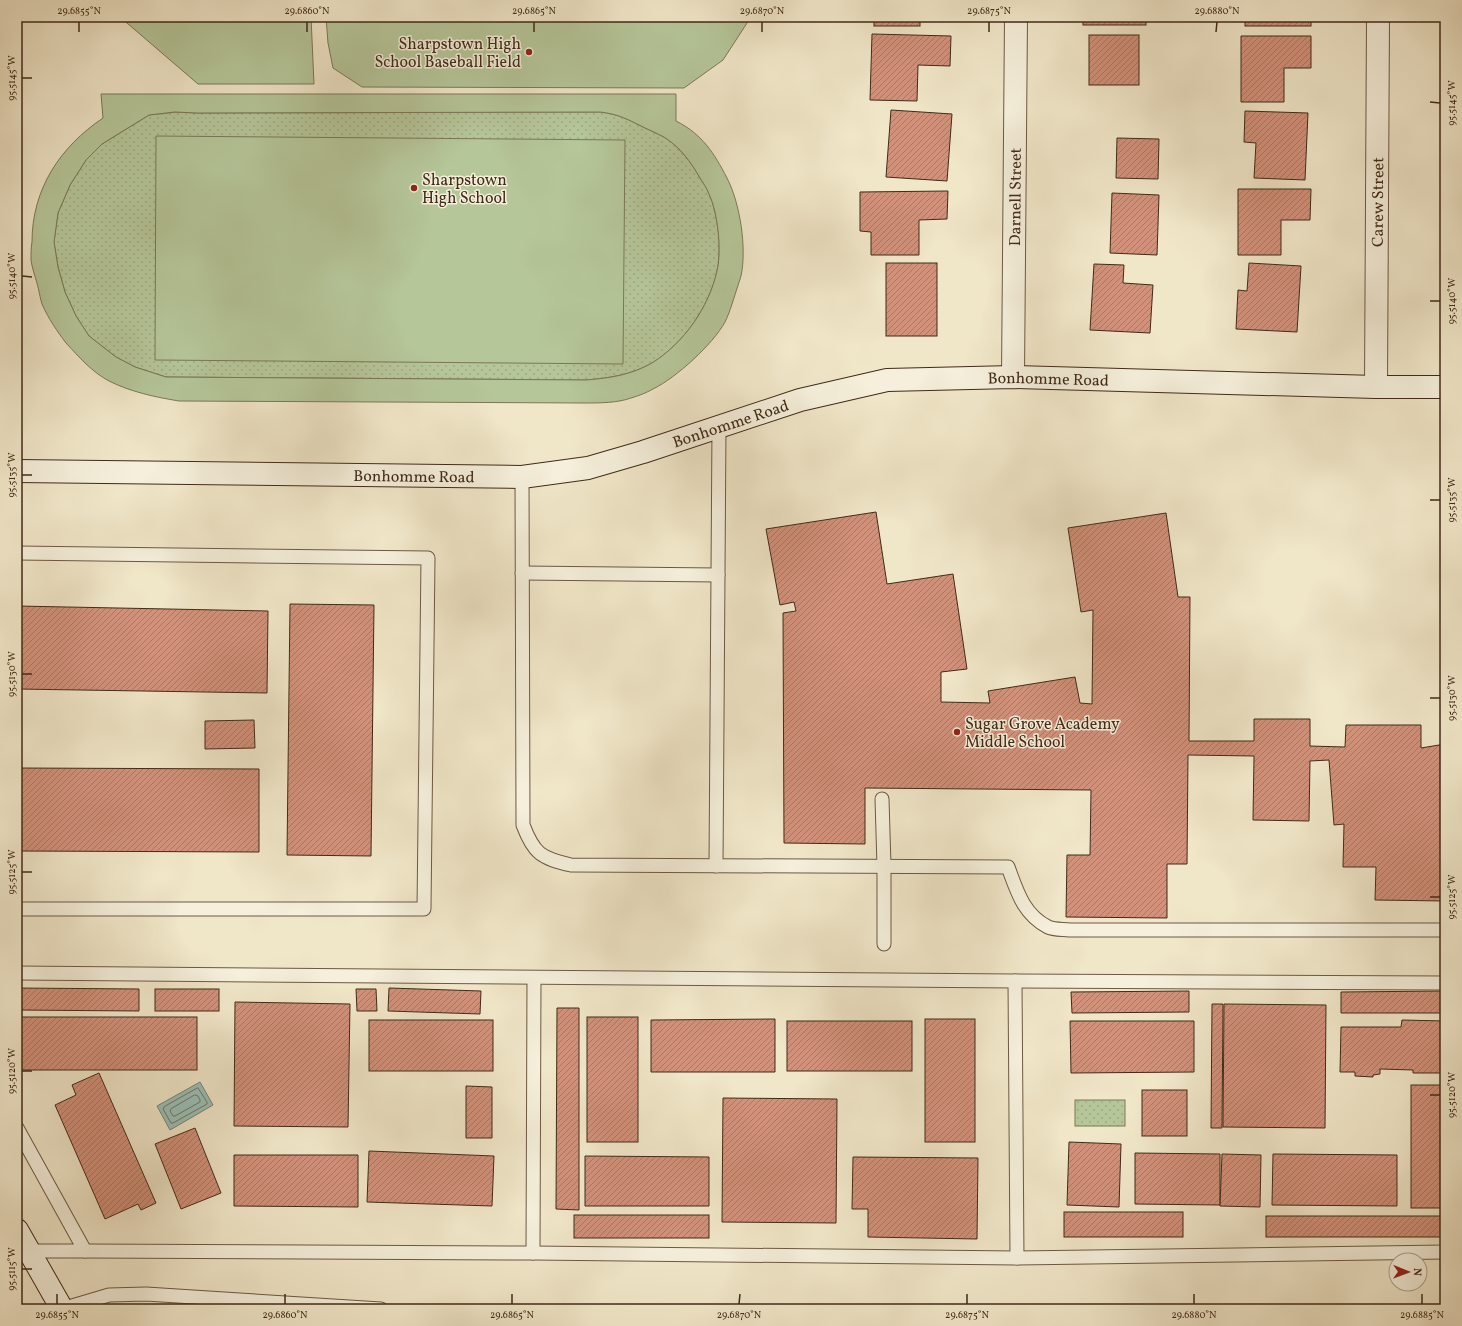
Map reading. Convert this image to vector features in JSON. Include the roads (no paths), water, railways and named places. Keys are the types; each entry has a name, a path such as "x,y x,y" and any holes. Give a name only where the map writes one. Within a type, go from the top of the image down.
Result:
{"street":[{"name":"Darnell Street","path":"1013,377 1016,17"},
{"name":"Carew Street","path":"1376,387 1378,17"},
{"name":"Bonhomme Road","path":"17,471 522,476 588,468 643,452 800,400 887,380 1013,377 1376,387 1445,387"},
{"path":"17,1230 62,1309"}],"lane":[{"path":"716,866 719,427"},
{"path":"522,476 523,825 529,841 540,855 555,862 571,865 1008,867 1018,897 1030,913 1049,927 1070,930 1445,930"},
{"path":"17,553 428,558 424,909 17,909"},
{"path":"522,573 718,575"},
{"path":"882,799 884,944"},
{"path":"17,973 534,978 1445,982"},
{"path":"533,1253 534,978"},
{"path":"1015,981 1017,1258"},
{"path":"17,1128 85,1251"},
{"path":"30,1252 533,1253 1017,1258 1445,1252"},
{"path":"62,1309 109,1295 146,1294 381,1309"}],"water":[{"path":"200,1082 213,1105 170,1130 157,1106"}],"place":[{"name":"Sharpstown High School Baseball Field","path":"529,52"},
{"name":"Sharpstown High School","path":"414,188"},
{"name":"Sugar Grove Academy Middle School","path":"957,732"}]}
